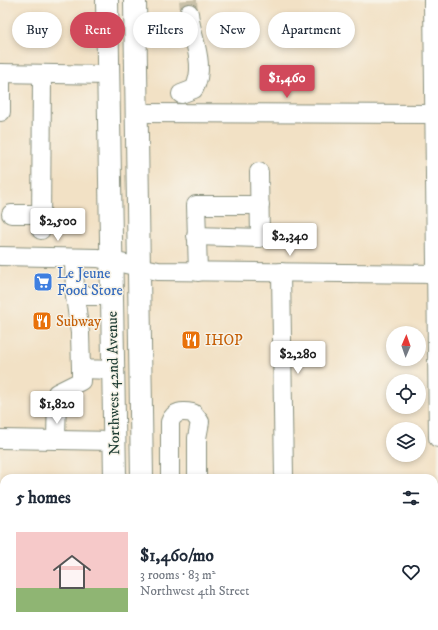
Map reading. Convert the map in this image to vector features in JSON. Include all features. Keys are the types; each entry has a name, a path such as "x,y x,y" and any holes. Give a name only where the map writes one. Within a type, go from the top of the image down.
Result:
{"main road":[{"name":"Northwest 42nd Avenue","path":"107,0 115,474"},
{"name":"Northwest 42nd Avenue","path":"135,0 142,474"}],"street":[{"path":"433,0 436,114 438,438"},
{"path":"180,94 194,89 198,75 197,48"},
{"path":"1,112 0,73 108,75"},
{"path":"11,214 41,222 42,74"},
{"path":"137,113 436,114"},
{"path":"196,236 260,238 259,172"},
{"path":"198,272 196,205 260,205"},
{"path":"0,256 98,258 158,271 437,274"},
{"path":"56,440 57,392 81,381 80,333 75,296 74,258"},
{"path":"281,272 284,474"},
{"path":"75,296 112,296"},
{"path":"81,369 114,370"},
{"path":"170,474 170,422 172,416 177,412 184,411 193,413 200,422 197,438 197,474"},
{"path":"0,439 114,441"}],"tunnel":[{"path":"188,0 189,12"}],"place":[{"name":"Le Jeune Food Store","path":"43,282"},
{"name":"Subway","path":"42,321"},
{"name":"IHOP","path":"191,340"}]}
